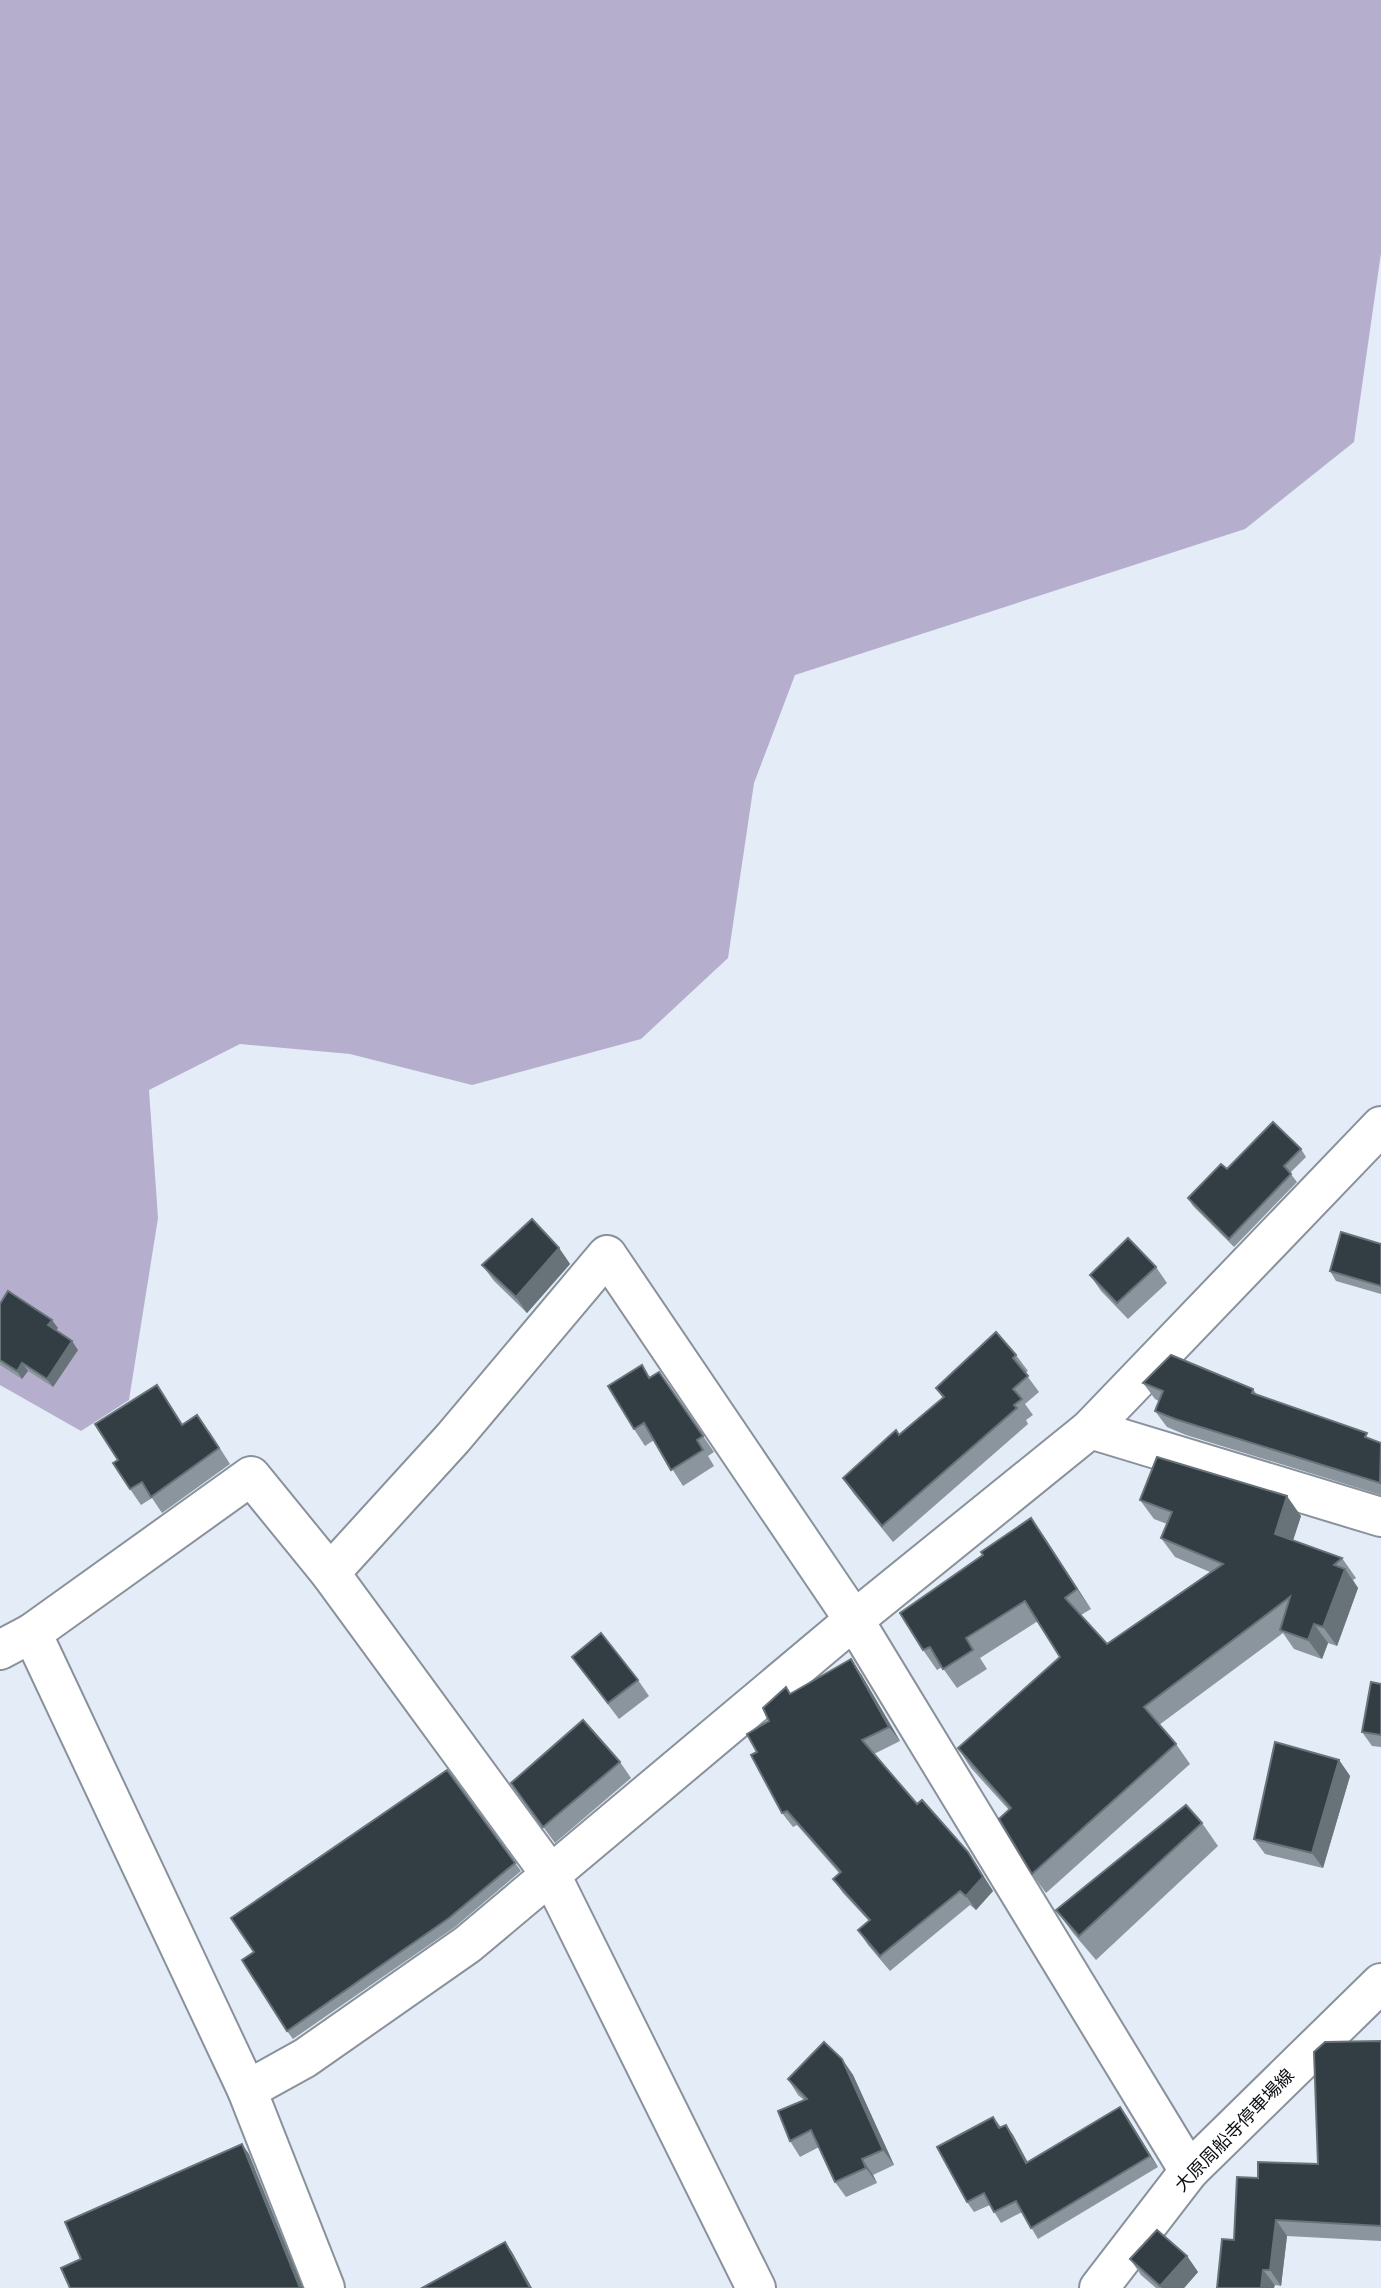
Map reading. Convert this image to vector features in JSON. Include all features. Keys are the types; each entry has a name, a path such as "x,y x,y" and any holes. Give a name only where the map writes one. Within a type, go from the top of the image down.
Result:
{"street":[{"path":"247,2091 305,2058 468,1944 854,1620 1090,1429 1381,1126"},
{"path":"330,1573 453,1438 607,1255 854,1620 1189,2171"},
{"path":"1090,1429 1381,1517"},
{"path":"325,2288 247,2091 16,1641 251,1476 330,1573 551,1875 757,2288"},
{"name":"大原周船寺停車場線","path":"1099,2288 1189,2171 1381,1983"}],"shaded area":[{"path":"0,0 1381,0 1381,253 1354,442 1245,529 795,675 754,783 728,958 641,1039 472,1085 350,1054 240,1044 149,1090 158,1218 129,1400 81,1431 0,1385"}],"building":[{"path":"1273,1122 1301,1149 1284,1166 1291,1174 1229,1239 1188,1198 1221,1164 1227,1169"},
{"path":"532,1219 559,1248 516,1297 482,1265"},
{"path":"1341,1232 1381,1244 1381,1286 1330,1271"},
{"path":"1128,1238 1156,1267 1117,1303 1090,1275"},
{"path":"8,1291 52,1320 48,1325 72,1341 47,1379 22,1363 17,1371 0,1360 0,1304"},
{"path":"996,1332 1016,1355 1013,1358 1028,1376 1013,1389 1022,1399 1014,1405 1017,1408 882,1526 843,1478 896,1430 899,1435 944,1397 936,1388"},
{"path":"1171,1355 1253,1389 1252,1393 1367,1433 1365,1437 1381,1443 1380,1483 1155,1411 1163,1391 1143,1383"},
{"path":"642,1365 649,1378 659,1372 703,1436 697,1440 703,1450 671,1470 644,1423 634,1429 608,1386"},
{"path":"157,1385 182,1425 197,1415 219,1448 151,1497 142,1482 130,1489 113,1463 118,1460 95,1424"},
{"path":"1157,1457 1287,1496 1275,1534 1342,1558 1334,1565 1345,1569 1323,1627 1314,1624 1308,1640 1280,1630 1290,1597 1144,1707 1176,1744 1032,1874 999,1819 1011,1808 958,1748 1060,1657 1025,1601 966,1638 973,1650 943,1669 930,1647 923,1650 900,1613 1031,1518 1077,1589 1065,1598 1107,1644 1223,1564 1161,1538 1172,1512 1140,1500"},
{"path":"601,1633 638,1680 608,1703 572,1657"},
{"path":"851,1659 889,1727 862,1740 917,1804 922,1800 968,1852 983,1877 966,1896 960,1891 880,1956 858,1930 870,1920 833,1879 841,1872 787,1811 782,1813 751,1755 757,1752 747,1734 769,1721 763,1708 786,1687 790,1694"},
{"path":"1371,1682 1381,1684 1381,1735 1362,1732"},
{"path":"583,1720 620,1762 543,1827 511,1783"},
{"path":"1275,1742 1339,1760 1312,1853 1254,1839"},
{"path":"447,1770 515,1863 449,1918 287,2031 242,1960 254,1952 231,1918"},
{"path":"1186,1805 1202,1823 1079,1936 1056,1910"},
{"path":"1381,2041 1381,2226 1276,2220 1270,2270 1263,2270 1261,2288 1217,2288 1222,2239 1234,2240 1237,2177 1258,2178 1258,2162 1318,2164 1314,2052 1325,2042"},
{"path":"824,2042 842,2059 883,2150 862,2159 866,2168 835,2182 811,2130 790,2141 778,2111 807,2099 788,2079"},
{"path":"1120,2107 1150,2156 1031,2228 1016,2201 994,2212 984,2193 967,2202 937,2147 993,2117 999,2128 1006,2125 1026,2163"},
{"path":"242,2144 300,2288 70,2288 61,2268 81,2259 65,2222"},
{"path":"1157,2230 1187,2256 1160,2286 1130,2259"},
{"path":"505,2242 530,2288 422,2288"}]}
